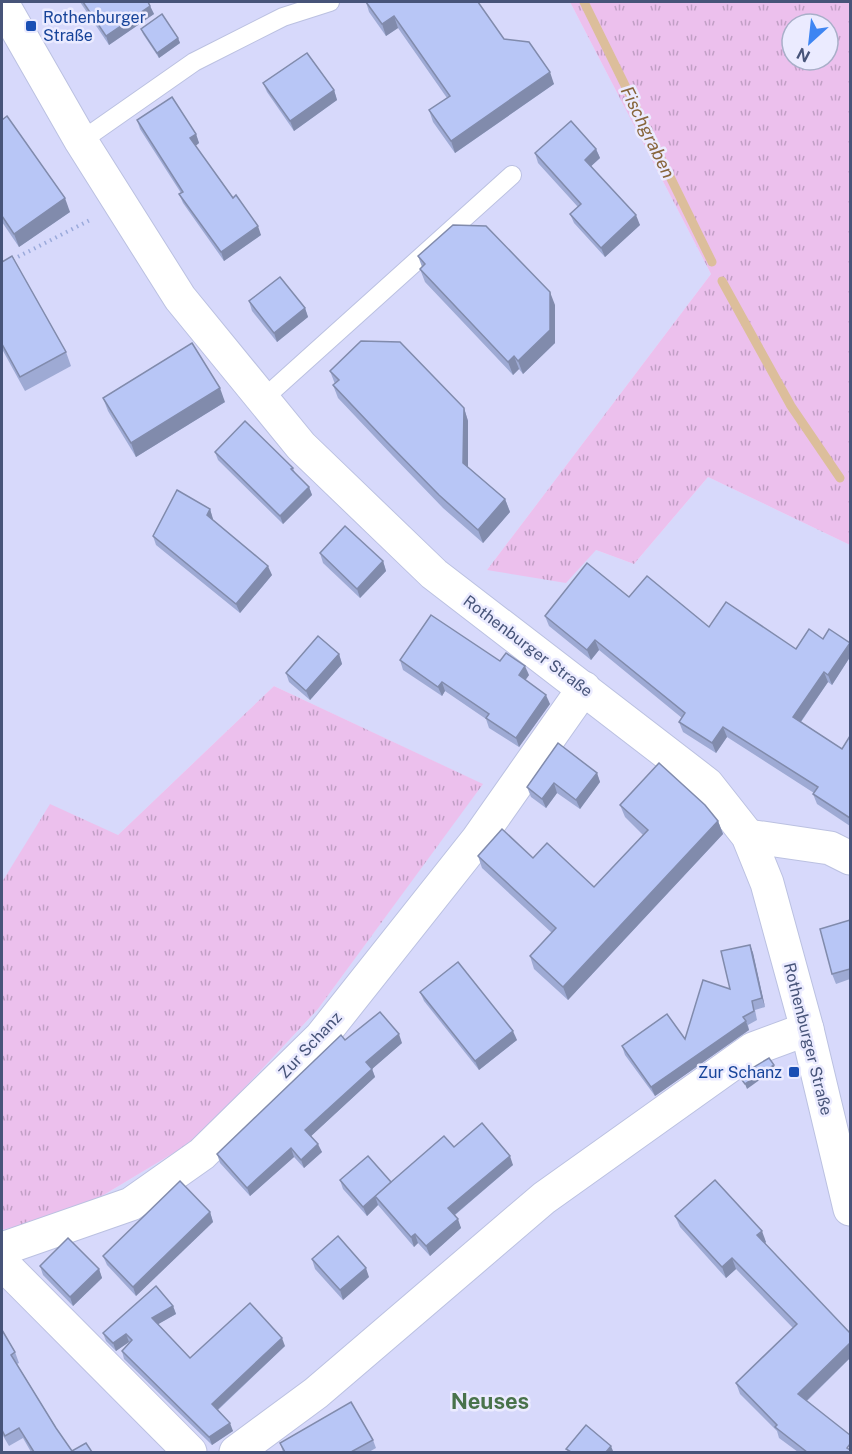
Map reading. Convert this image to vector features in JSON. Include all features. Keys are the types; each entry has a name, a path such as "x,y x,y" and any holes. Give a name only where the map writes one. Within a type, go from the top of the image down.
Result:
{"street":[{"name":"Rothenburger Straße","path":"6,18 120,205 180,298 301,446 434,574 706,784 748,836 767,883 807,1029 850,1209"},
{"name":"Zur Schanz","path":"2,1249 131,1204 202,1154 321,1037 478,839 584,688"},
{"path":"748,836 830,848 850,858"},
{"path":"236,1452 316,1393 544,1198 753,1049 807,1029"},
{"path":"2,1263 190,1452"}],"lane":[{"path":"81,141 194,62 283,17 330,2"},
{"path":"262,400 512,175"}],"path":[{"path":"2,265 120,205"}],"shaded area":[{"path":"2,2 570,2 711,274 487,570 596,550 634,564 708,477 850,545 850,1452 2,1452 2,1230 77,1211 197,1139 318,1009 482,784 274,686 118,835 2,882"}],"green space":[{"path":"570,2 850,2 850,545 708,477 634,564 596,550 566,583 487,570 711,274"},
{"path":"274,686 483,784 318,1009 197,1139 77,1211 2,1230 2,882 50,804 118,835"}],"building":[{"path":"83,2 148,2 150,6 106,36"},
{"path":"366,2 478,2 504,39 529,42 550,72 451,141 429,110 450,96 394,16 382,24"},
{"path":"162,14 178,38 157,53 141,29"},
{"path":"307,53 334,90 290,121 263,83"},
{"path":"172,97 196,134 190,138 233,198 236,195 258,226 221,252 179,194 183,192 137,120"},
{"path":"7,116 65,198 14,234 2,216 2,120"},
{"path":"571,121 596,149 585,160 636,215 601,248 570,214 581,204 535,153"},
{"path":"453,225 486,226 550,292 550,330 518,361 514,356 508,362 420,269 425,264 418,256"},
{"path":"12,256 66,352 20,377 2,344 2,262"},
{"path":"280,277 305,308 274,333 249,301"},
{"path":"361,341 400,342 464,408 463,463 505,499 478,530 439,495 333,385 339,380 330,371"},
{"path":"192,343 220,388 131,443 103,398"},
{"path":"245,421 309,487 280,516 215,452"},
{"path":"177,490 210,509 207,515 268,566 236,604 153,536"},
{"path":"345,526 383,561 357,589 320,553"},
{"path":"587,563 629,597 647,576 709,627 726,602 796,649 809,629 823,639 829,629 850,643 828,675 824,672 793,717 842,749 850,736 850,818 813,794 818,787 723,727 712,743 679,722 685,713 595,640 587,650 545,616"},
{"path":"431,615 500,661 506,653 525,666 519,675 546,695 516,738 486,718 489,714 442,682 438,687 400,660"},
{"path":"318,636 339,654 306,691 286,673"},
{"path":"558,743 597,773 576,800 554,783 542,799 527,787"},
{"path":"659,763 705,805 718,821 563,987 530,956 556,928 478,856 502,829 533,858 547,843 594,887 648,830 620,805"},
{"path":"850,920 850,969 832,974 820,929"},
{"path":"750,945 762,998 752,1001 754,1011 743,1017 746,1021 651,1087 622,1046 667,1014 685,1039 703,980 730,989 721,951"},
{"path":"458,962 513,1031 475,1061 420,992"},
{"path":"380,1012 399,1034 366,1062 372,1069 305,1130 318,1144 301,1160 291,1148 247,1188 217,1154 341,1035 345,1040"},
{"path":"769,1058 774,1065 745,1084 739,1076"},
{"path":"482,1123 510,1156 448,1208 458,1219 426,1246 415,1234 411,1237 375,1196 444,1136 454,1147"},
{"path":"368,1156 391,1182 363,1207 340,1180"},
{"path":"715,1180 762,1231 757,1235 850,1333 850,1343 798,1394 850,1435 850,1444 847,1448 850,1452 807,1452 775,1427 777,1425 736,1383 797,1324 732,1258 722,1267 675,1216"},
{"path":"180,1181 210,1212 133,1287 103,1256"},
{"path":"338,1236 366,1268 340,1290 312,1259"},
{"path":"68,1238 99,1269 70,1297 40,1266"},
{"path":"156,1286 173,1306 152,1318 190,1358 250,1303 282,1338 212,1404 230,1423 209,1437 122,1351 132,1340 126,1334 113,1343 103,1333"},
{"path":"2,1330 15,1352 11,1355 72,1451 86,1443 92,1452 34,1452 19,1428 5,1436 2,1430"},
{"path":"351,1402 373,1440 351,1452 285,1452 280,1443"},
{"path":"586,1425 611,1446 606,1452 571,1452 566,1449"}],"waterway":[{"name":"Fischgraben","path":"584,2 712,262"},
{"name":"Fischgraben","path":"722,281 791,406 840,478"}],"place":[{"name":"Rothenburger Straße","path":"31,26"},
{"name":"Zur Schanz","path":"794,1072"}],"district":[{"name":"Neuses","path":"490,1401"}]}
